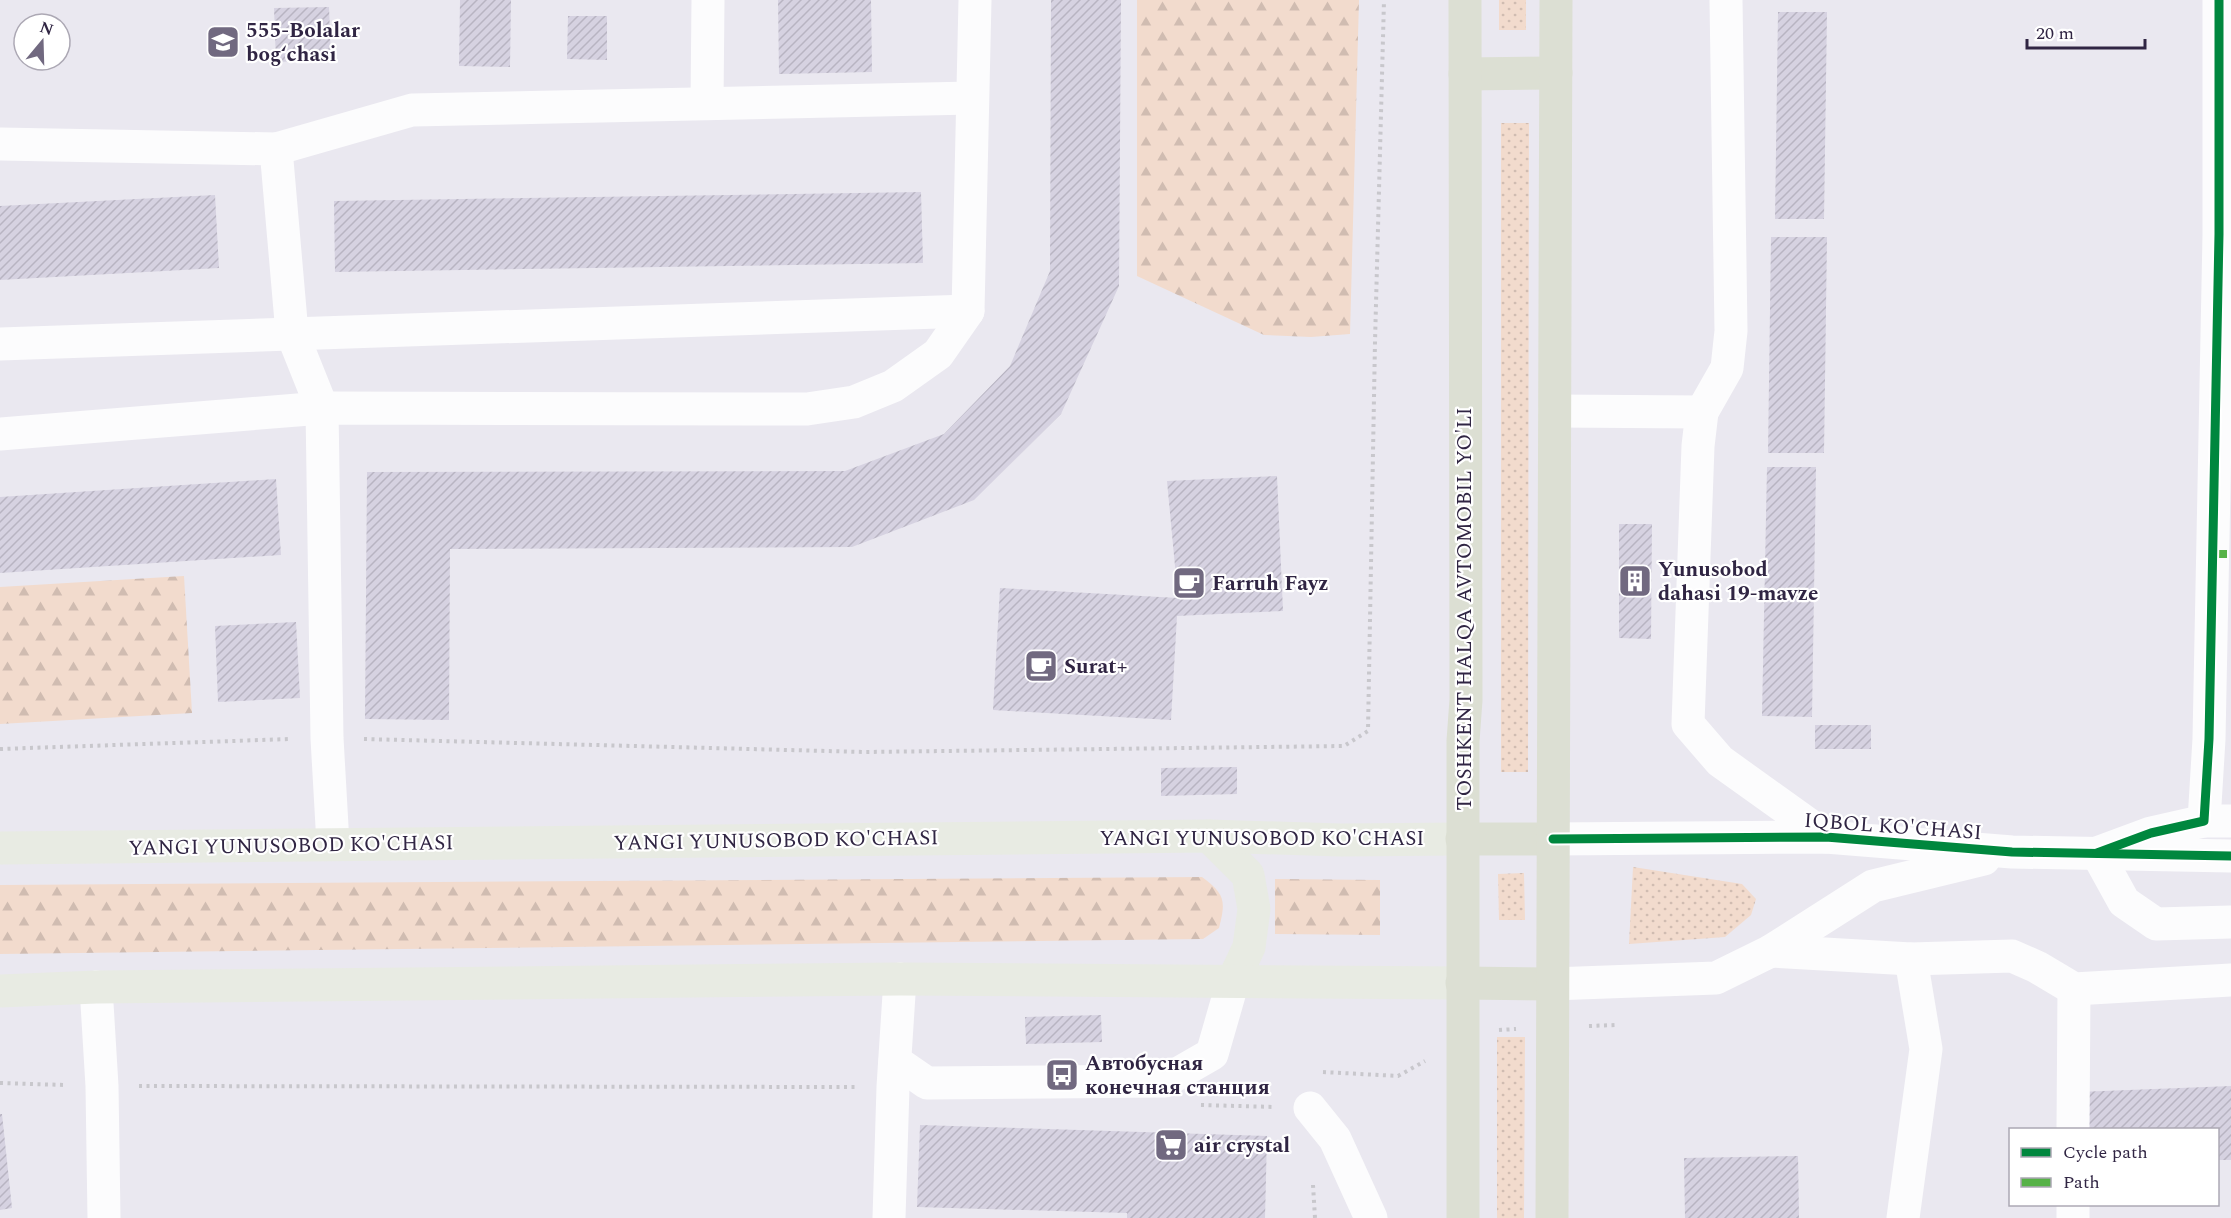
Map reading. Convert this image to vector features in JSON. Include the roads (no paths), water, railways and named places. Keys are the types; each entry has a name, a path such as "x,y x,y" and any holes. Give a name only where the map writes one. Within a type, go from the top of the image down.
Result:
{"highway":[{"name":"TOSHKENT HALQA AVTOMOBIL YO'LI","path":"1463,1218 1462,839 1463,741 1466,700 1465,0"},
{"path":"1551,1218 1556,0"},
{"path":"1465,74 1556,74"},
{"name":"YANGI YUNUSOBOD KO'CHASI","path":"1462,839 1553,839"},
{"path":"1462,983 1552,984"}],"main road":[{"name":"YANGI YUNUSOBOD KO'CHASI","path":"0,848 1209,836 1340,840 1462,839"},
{"path":"1209,836 1248,875 1254,909 1249,947 1233,981"},
{"path":"0,991 96,987 900,979 1462,983"}],"street":[{"path":"707,103 708,0"},
{"path":"0,434 322,408 831,407 854,402 892,386 938,354 968,311 975,0"},
{"path":"1726,0 1731,330 1727,368 1702,412 1698,446 1688,724 1720,761 1826,837"},
{"path":"2219,0 2225,234 2221,554 2209,739 2217,821 2151,833 2097,853 2124,902 2156,924 2231,922"},
{"path":"0,144 276,149 412,110 972,98"},
{"path":"276,149 292,333 322,408 327,738 333,844"},
{"path":"0,344 968,311"},
{"path":"1555,411 1702,412"},
{"name":"IQBOL KO'CHASI","path":"1553,839 1826,837 2012,852 2231,856"},
{"name":"IQBOL KO'CHASI","path":"1552,984 1716,978 1771,951 1873,886 2012,852"},
{"path":"1771,951 1911,959 2012,956 2037,967 2074,989 2231,980"},
{"path":"1902,1218 1926,1049 1911,959"},
{"path":"888,1218 900,979"},
{"path":"894,1074 927,1083 1165,1082 1212,1054 1233,981"},
{"path":"96,987 102,1086 104,1218"},
{"path":"2073,1128 2074,989"},
{"path":"1310,1108 1335,1139 1371,1218"}],"place":[{"name":"555-Bolalar bogʻchasi","path":"223,42"},
{"name":"Yunusobod dahasi 19-mavze","path":"1635,581"},
{"name":"Farruh Fayz","path":"1189,583"},
{"name":"Surat+","path":"1041,666"},
{"name":"Автобусная конечная станция","path":"1062,1075"},
{"name":"air crystal","path":"1171,1145"}]}
